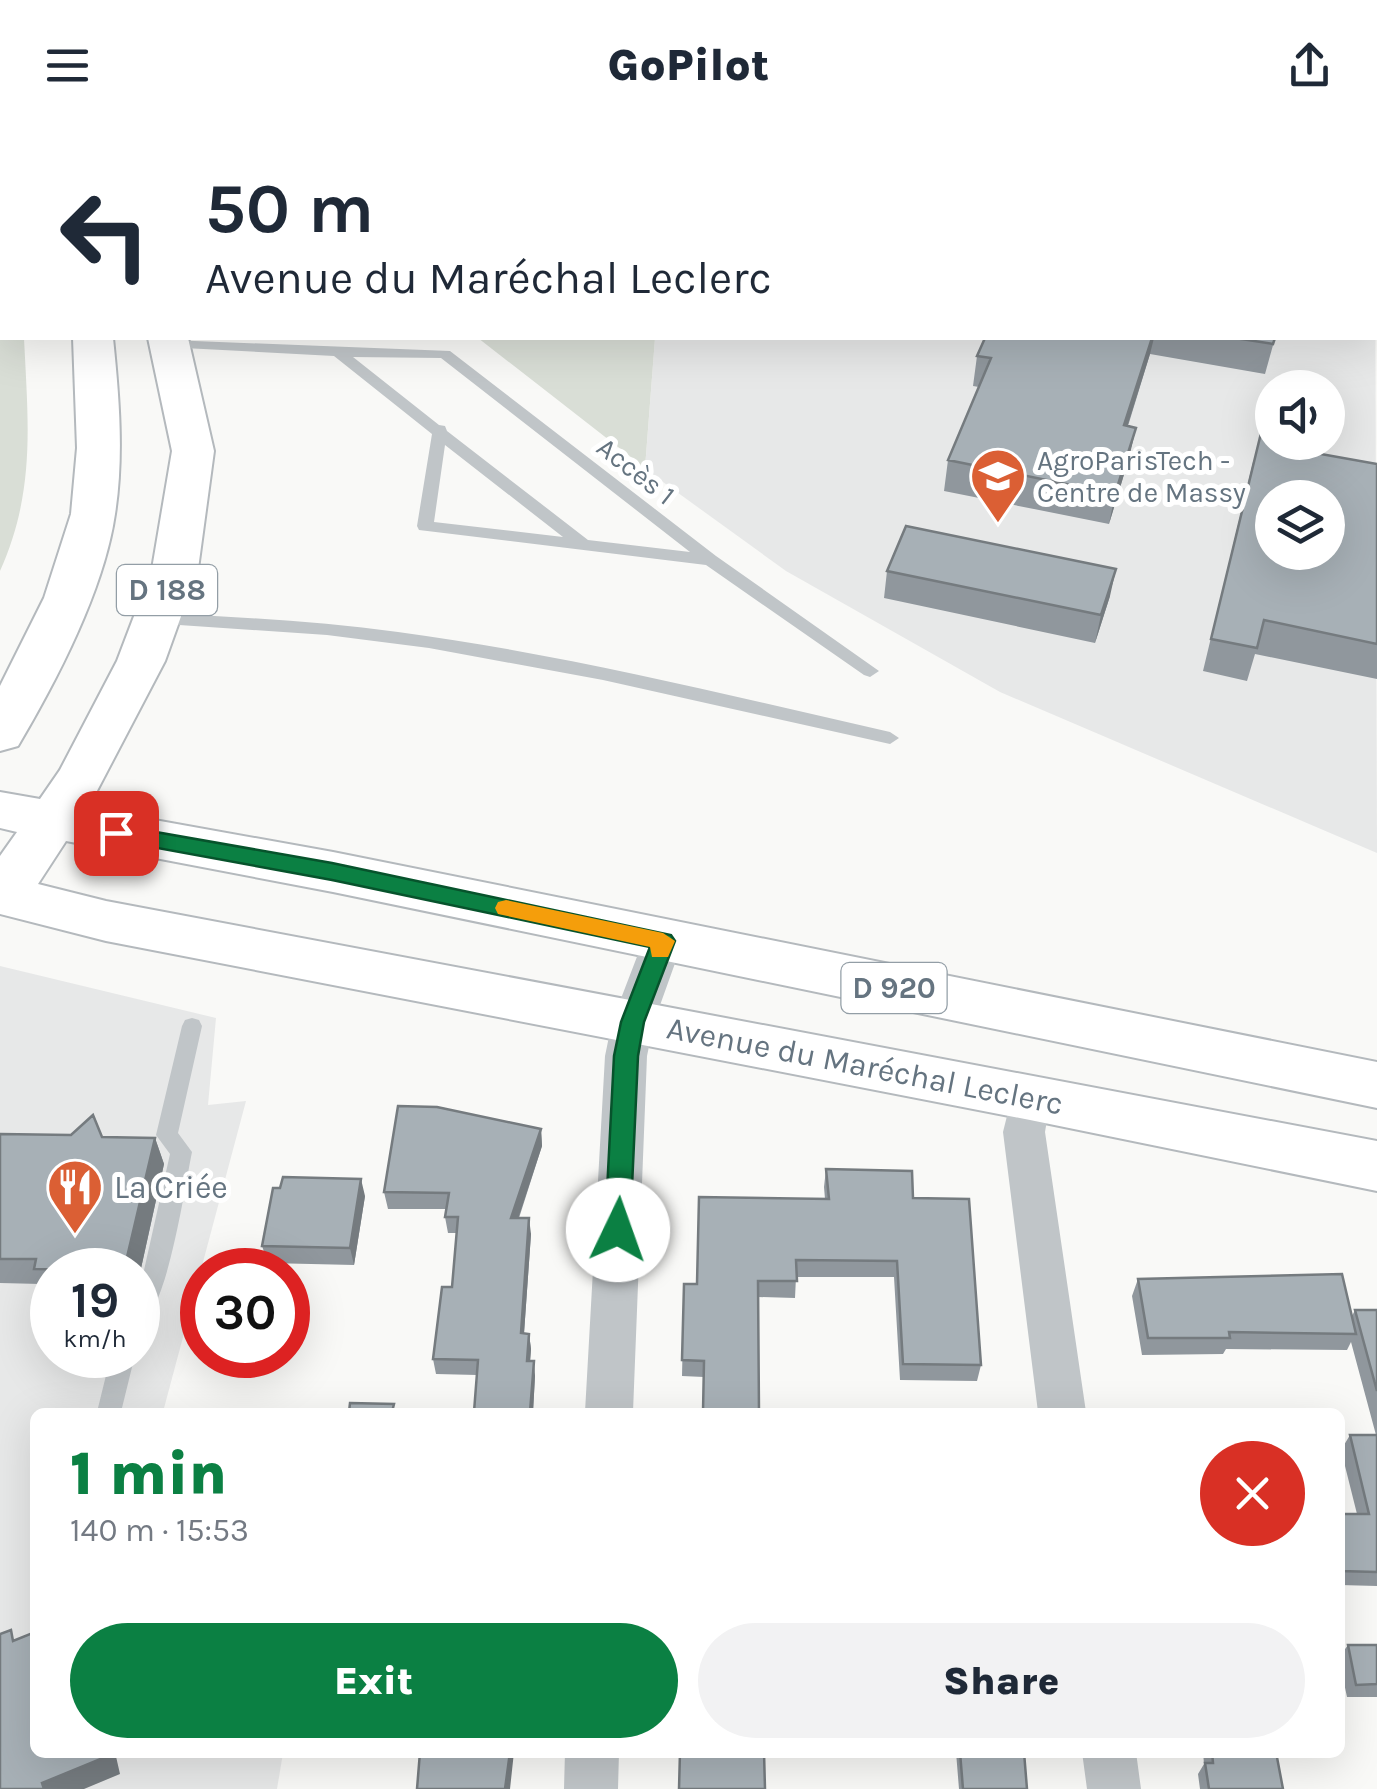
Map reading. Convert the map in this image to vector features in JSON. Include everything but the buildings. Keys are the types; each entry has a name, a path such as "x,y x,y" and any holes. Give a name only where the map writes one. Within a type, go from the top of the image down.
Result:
{"main road":[{"name":"D 188","path":"0,734 72,581 93,516 99,403 93,340"},
{"name":"D 188","path":"1,894 81,778 141,661 175,568 193,452 169,341"},
{"path":"0,810 52,820"},
{"name":"D 920","path":"52,820 332,872 1377,1085"},
{"name":"Avenue du Maréchal Leclerc","path":"1,894 106,920 1377,1166"}],"street":[{"path":"609,1408 626,1056 633,1022 663,941"},
{"path":"1030,1096 1024,1132 1061,1408"},
{"path":"591,1789 592,1758"},
{"path":"1110,1758 1114,1789"}],"lane":[{"name":"Accès 1","path":"169,341 445,354 710,560"},
{"path":"336,351 584,545"},
{"name":"Accès 1","path":"440,429 425,526 710,560"},
{"path":"710,560 870,671"},
{"path":"156,619 233,622 426,642 661,685 890,738"},
{"path":"160,1250 181,1152 167,1135 192,1026"},
{"path":"110,1408 117,1378"}],"shaded area":[{"path":"0,340 24,340 27,456 20,513 0,571"},
{"path":"481,340 655,340 645,468"},
{"name":"AgroParisTech - Centre de Massy","path":"655,340 1375,340 1377,853 1000,692 786,571 645,469"},
{"path":"0,966 216,1018 208,1105 246,1101 207,1248 180,1248 180,1348 164,1408 30,1408 30,1758 282,1758 277,1789 0,1789"}],"slow traffic":[{"path":"506,908 663,941 660,951"}],"place":[{"name":"AgroParisTech - Centre de Massy","path":"998,525"},
{"name":"La Criée","path":"75,1236"}],"route":[{"path":"116,833 332,872 663,941 633,1022 626,1056 618,1230"}]}
